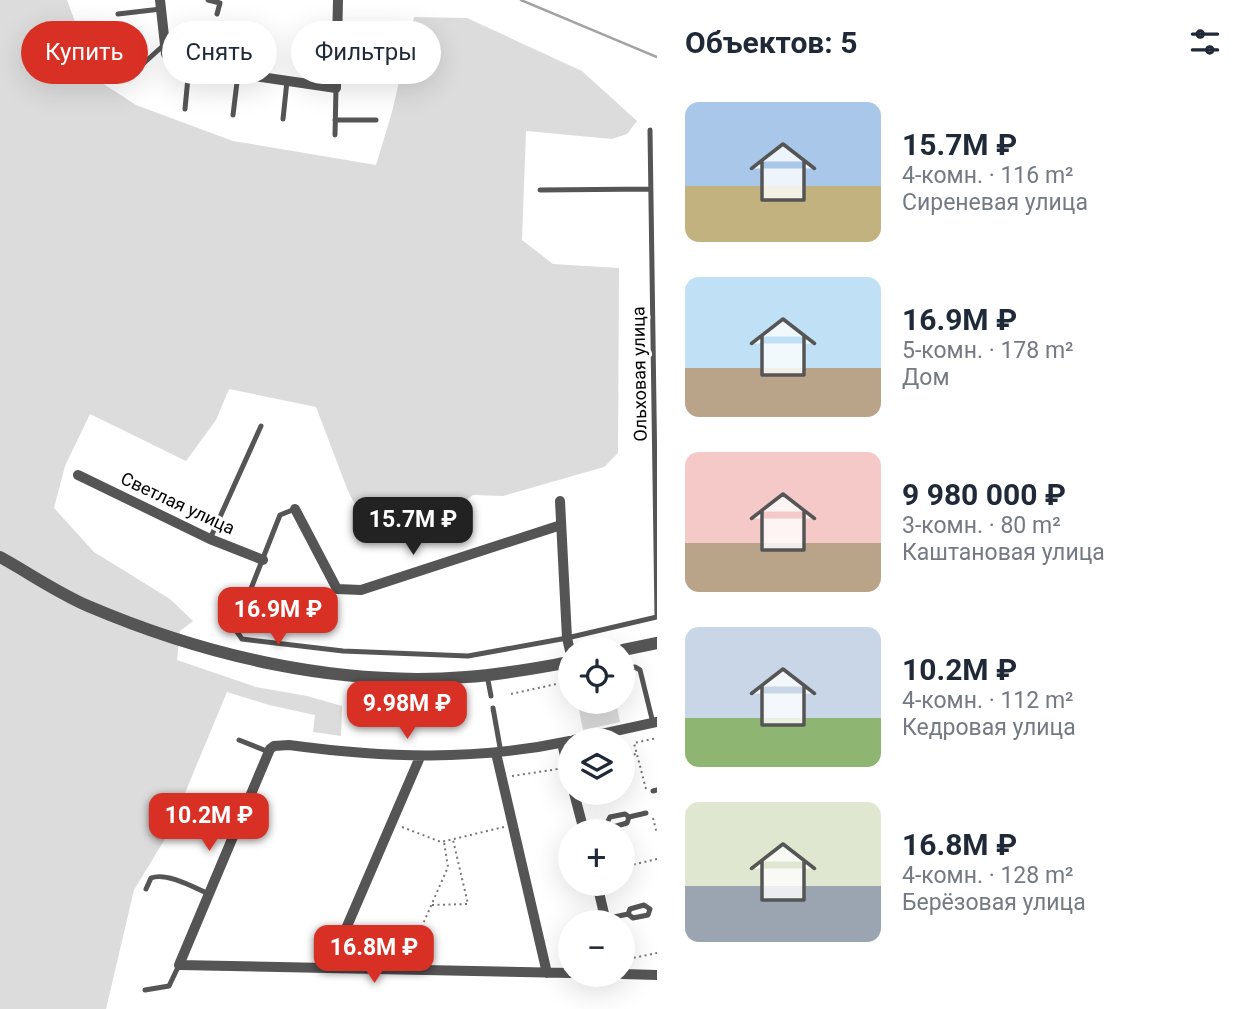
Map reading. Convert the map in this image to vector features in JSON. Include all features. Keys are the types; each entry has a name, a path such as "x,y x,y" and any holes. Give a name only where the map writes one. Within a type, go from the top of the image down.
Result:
{"street":[{"path":"338,0 338,21"},
{"path":"277,80 336,88 336,84"},
{"name":"Светлая улица","path":"78,475 210,538 263,560"},
{"path":"560,501 567,637"},
{"path":"295,509 337,589 361,590 561,526"},
{"path":"0,557 86,605 167,636 206,648 306,669 379,678 463,678 558,664"},
{"path":"635,648 657,643"},
{"path":"631,728 655,723"},
{"path":"558,743 499,753 420,757 274,746 269,752 179,965 558,973"},
{"path":"499,753 501,778 547,973"},
{"path":"329,968 420,757"},
{"path":"635,974 657,975"}],"lane":[{"path":"208,0 220,3 217,14"},
{"path":"118,14 160,5"},
{"path":"148,59 162,47"},
{"path":"283,119 287,81"},
{"path":"185,109 187,84"},
{"path":"233,115 237,84"},
{"path":"335,135 336,88"},
{"path":"335,120 376,120"},
{"name":"Ольховая улица","path":"650,130 657,617"},
{"path":"540,190 651,189"},
{"path":"210,538 261,426"},
{"path":"295,509 280,515 235,629 242,639 343,651 468,656 558,640"},
{"path":"571,637 657,617"},
{"path":"635,667 640,670 655,723"},
{"path":"487,675 491,696"},
{"path":"493,708 499,753"},
{"path":"239,740 269,752"},
{"path":"182,811 236,830"},
{"path":"628,819 649,813"},
{"path":"146,889 150,878 155,876 180,882 209,894"},
{"path":"635,917 647,915 653,908"},
{"path":"145,990 169,986 179,965"}],"path":[{"path":"511,694 558,684"},
{"path":"652,792 634,743 657,738"},
{"path":"501,778 558,773"},
{"path":"649,813 657,834"},
{"path":"391,822 444,842 512,825"},
{"path":"432,905 468,904 453,839"},
{"path":"416,970 416,942 449,864 444,842"},
{"path":"635,864 657,859"},
{"path":"635,958 657,953"}],"shaded area":[{"path":"0,0 67,0 75,21 21,21 21,84 104,84 136,105 233,141 376,165 398,84 441,84 441,21 413,21 414,17 467,18 582,71 637,121 627,134 612,139 526,131 522,240 553,264 619,268 618,453 604,467 503,496 473,495 445,516 373,540 348,491 316,407 229,389 216,420 186,461 90,414 65,466 54,508 94,552 170,599 193,621 180,631 177,660 256,687 307,696 342,706 341,736 313,732 315,715 227,692 168,834 134,890 106,1009 0,1009"},
{"path":"580,714 618,714 620,722 583,728"}],"waterway":[{"path":"521,0 657,57"}]}
